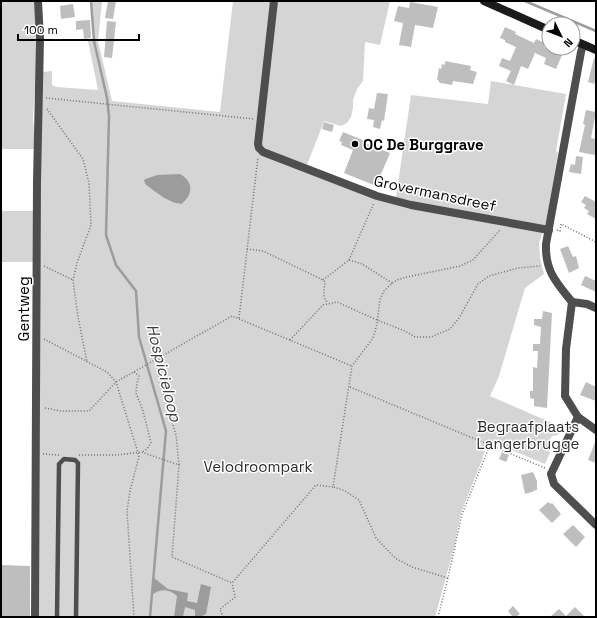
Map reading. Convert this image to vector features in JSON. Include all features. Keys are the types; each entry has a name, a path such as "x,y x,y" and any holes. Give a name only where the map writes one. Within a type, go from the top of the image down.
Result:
{"main road":[{"path":"484,1 541,26"},
{"path":"583,44 596,50"}],"street":[{"name":"Gentweg","path":"35,617 35,454 40,39 38,1"},
{"path":"259,148 258,144 274,1"},
{"path":"583,44 549,230 546,254 552,277 572,302 587,304 596,308"},
{"name":"Grovermansdreef","path":"259,148 263,152 377,196 412,205 549,230"},
{"path":"572,302 566,349 565,396 578,418 596,430"},
{"path":"578,418 551,474 554,484 596,525"}],"lane":[{"path":"57,617 59,464 64,459 75,460 78,463 76,617"}],"path":[{"path":"39,97 261,120"},
{"path":"39,97 83,159 89,183 91,225 77,263 73,280 78,317 87,362"},
{"path":"239,318 259,148"},
{"path":"323,280 349,260 377,196"},
{"path":"333,487 350,387 352,366 373,338 380,299 384,291 393,283 407,277 460,266 473,260 506,222"},
{"path":"549,230 560,231 561,224 596,242"},
{"path":"247,249 263,251 323,280 325,282 324,298 328,303"},
{"path":"349,260 362,264 393,283"},
{"path":"37,262 73,280"},
{"path":"290,340 323,304 337,302 406,331 415,337 431,338 450,329 459,318 478,284 489,276 518,268 548,265"},
{"path":"36,407 61,411 89,411 116,382 232,316 352,366"},
{"path":"37,337 40,337 107,372 116,382 140,452 130,491 127,511 134,617"},
{"path":"161,356 157,372 176,435 179,465 172,557 232,583"},
{"path":"73,455 118,455 147,450 151,444 143,411 136,393 139,376 134,372"},
{"path":"350,387 553,471"},
{"path":"438,617 462,514 490,445"},
{"path":"140,452 179,465"},
{"path":"35,454 65,455"},
{"path":"232,583 316,485 333,487 346,491 359,500 376,538 395,558 412,567 448,578"},
{"path":"223,617 220,609 235,597 232,583"}],"green space":[{"path":"1,1 35,1 36,69 33,118 35,149 1,149"},
{"name":"Velodroompark","path":"91,1 102,1 98,41 112,101 220,112 233,1 390,1 380,45 365,42 363,81 357,89 353,100 351,117 347,123 341,126 324,121 307,165 378,193 396,197 411,95 488,104 491,81 566,94 546,223 539,243 540,258 544,274 525,288 499,376 490,396 561,427 558,435 552,436 546,448 550,453 545,464 488,440 482,460 461,513 455,544 435,617 39,617 41,102 43,72 52,71 52,85 56,87 98,90 88,41 94,41","holes":["157,175 180,175 187,199 182,204 178,204 146,185 145,179"]},
{"path":"1,211 35,211 34,262 1,262"}],"shaded area":[{"path":"180,174 185,177 190,184 190,192 182,204 173,202 163,197 146,185 144,181 145,179 157,175"},
{"path":"154,578 168,589 188,593 187,601 197,603 201,584 211,587 206,614 200,617 195,617 195,610 185,607 183,617 174,617 177,596 165,590 158,591 152,595"}],"building":[{"path":"108,1 116,1 113,19 105,18"},
{"path":"410,2 438,7 433,28 415,25 411,47 399,45 403,23 394,21 398,6 409,8"},
{"path":"73,4 75,17 61,19 60,6"},
{"path":"90,20 91,38 84,39 83,29 76,30 76,21"},
{"path":"107,21 116,22 112,58 104,57"},
{"path":"505,27 516,32 515,34 534,43 536,39 541,41 541,56 535,53 528,69 521,66 514,85 506,81 511,71 499,66 502,58 510,61 516,47 500,38"},
{"path":"542,56 562,56 556,69 544,64 546,58"},
{"path":"594,58 596,59 596,78 594,84 588,82"},
{"path":"445,61 471,66 470,70 477,72 473,84 453,81 452,85 440,83 437,79 439,68 441,69 442,64 445,65"},
{"path":"377,93 388,94 384,121 382,120 380,129 373,127 374,120 367,119 369,108 374,109"},
{"path":"586,110 596,112 591,138 596,139 595,155 579,152 585,125 583,124"},
{"path":"324,122 334,125 332,132 322,129"},
{"path":"343,132 390,153 376,186 344,173 353,150 341,145 342,142 339,141"},
{"path":"576,156 583,157 581,174 569,172 571,164 575,165"},
{"path":"585,196 596,202 596,219 587,214 589,211 584,208 586,205 581,202"},
{"path":"568,246 573,257 576,256 579,268 569,273 560,249"},
{"path":"585,276 596,281 596,292 581,285"},
{"path":"543,311 552,313 547,408 534,406 534,399 530,398 530,391 533,391 533,367 537,368 538,351 533,351 533,344 540,344 541,327 534,325 534,319 542,319"},
{"path":"586,382 596,387 596,401 580,395"},
{"path":"596,440 596,463 588,460"},
{"path":"502,452 509,455 506,462 499,459"},
{"path":"533,472 537,481 537,490 525,494 521,475"},
{"path":"548,502 551,504 552,503 561,514 552,523 539,510"},
{"path":"573,525 585,537 576,547 563,534"},
{"path":"1,565 30,566 30,617 1,617"},
{"path":"513,606 520,614 516,617 513,617 508,611"},
{"path":"575,607 585,617 550,617 559,609 566,616"}],"waterway":[{"name":"Hospicieloop","path":"91,1 94,41 107,98 109,116 106,235 116,265 136,291 139,337 166,431 150,617"},
{"path":"525,1 596,31"}],"place":[{"name":"OC De Burggrave","path":"355,144"}],"park label":[{"name":"Begraafplaats Langerbrugge","path":"528,434"}]}
